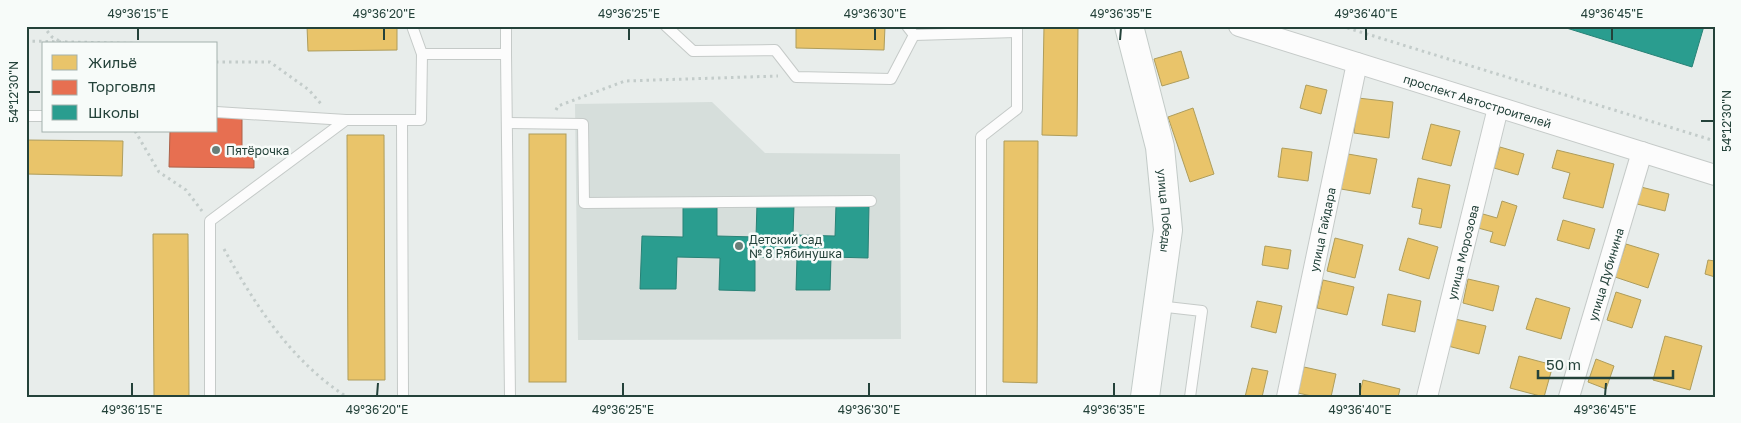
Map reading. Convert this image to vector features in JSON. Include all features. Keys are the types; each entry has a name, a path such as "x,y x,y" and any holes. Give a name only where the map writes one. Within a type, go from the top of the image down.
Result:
{"street":[{"name":"улица Победы","path":"1129,26 1160,147 1168,230 1145,397"},
{"name":"проспект Автостроителей","path":"1239,26 1715,175"},
{"name":"улица Гайдара","path":"1287,397 1357,63"},
{"name":"улица Морозова","path":"1427,397 1498,108"},
{"name":"улица Дубинина","path":"1570,397 1642,152"}],"lane":[{"path":"218,112 336,120 421,120 422,54 412,26"},
{"path":"506,26 510,397"},
{"path":"666,26 693,51 775,50 796,77 891,79 914,35"},
{"path":"907,26 914,35"},
{"path":"914,35 1017,29 1017,109 981,136 981,397"},
{"path":"422,54 506,54"},
{"path":"26,116 42,116"},
{"path":"210,397 210,222 346,120"},
{"path":"402,120 402,397"},
{"path":"507,122 583,124 584,203 871,201"},
{"path":"1157,306 1202,311 1190,397"}],"path":[{"path":"43,26 52,37 60,41"},
{"path":"1341,26 1715,141"},
{"path":"26,40 94,42"},
{"path":"218,62 270,62 309,90 336,120"},
{"path":"548,123 558,106 625,81 678,78 796,77"},
{"path":"136,132 159,172 186,190 210,222 272,325 300,361 346,397"}],"shaded area":[{"name":"Детский сад № 8 Рябинушка","path":"712,102 765,153 900,154 901,339 578,340 575,104"}],"building: Жильё":[{"path":"307,26 397,26 397,50 308,51"},
{"path":"796,26 885,26 884,50 796,48"},
{"path":"1044,26 1078,26 1077,136 1042,135"},
{"path":"1181,51 1189,78 1162,86 1154,59"},
{"path":"1306,85 1327,90 1321,114 1300,108"},
{"path":"1358,98 1393,102 1389,138 1354,133"},
{"path":"1193,108 1214,174 1190,182 1168,117"},
{"path":"1431,124 1460,131 1451,166 1422,159"},
{"path":"529,134 566,134 566,382 529,382"},
{"path":"347,135 384,135 385,380 348,380"},
{"path":"26,140 123,141 122,176 26,174"},
{"path":"1004,141 1038,141 1037,383 1003,382"},
{"path":"1500,147 1524,154 1518,175 1494,168"},
{"path":"1282,148 1312,152 1308,181 1278,177"},
{"path":"1557,150 1614,164 1603,208 1563,198 1570,173 1552,168"},
{"path":"1348,154 1377,159 1370,194 1341,189"},
{"path":"1418,178 1450,185 1441,228 1419,224 1422,209 1412,207"},
{"path":"1641,187 1669,194 1665,211 1637,204"},
{"path":"1502,201 1517,206 1505,246 1490,242 1493,232 1478,228 1483,214 1497,218"},
{"path":"1563,220 1595,229 1589,249 1557,240"},
{"path":"153,234 188,234 189,397 154,397"},
{"path":"1335,238 1363,245 1355,278 1327,271"},
{"path":"1408,238 1438,247 1429,279 1399,270"},
{"path":"1626,244 1659,254 1648,288 1615,277"},
{"path":"1265,246 1291,250 1288,269 1262,265"},
{"path":"1708,260 1715,261 1715,277 1705,274"},
{"path":"1468,279 1499,286 1493,311 1463,303"},
{"path":"1323,280 1354,287 1347,315 1317,308"},
{"path":"1616,292 1641,300 1632,328 1607,320"},
{"path":"1388,294 1421,301 1415,332 1382,325"},
{"path":"1536,298 1570,308 1561,339 1526,329"},
{"path":"1257,301 1282,306 1276,333 1251,327"},
{"path":"1455,319 1486,326 1479,354 1448,346"},
{"path":"1665,336 1702,346 1690,390 1653,380"},
{"path":"1519,356 1553,365 1544,397 1510,388"},
{"path":"1596,359 1614,366 1606,389 1588,382"},
{"path":"1304,367 1336,374 1331,397 1316,397 1298,393"},
{"path":"1252,368 1268,371 1262,397 1245,397"},
{"path":"1363,380 1400,389 1398,397 1359,397"}],"building: Торговля":[{"path":"218,117 242,117 242,149 254,149 254,168 169,167 170,132 218,132"}],"building: Школы":[{"path":"1560,26 1704,26 1692,67"},
{"path":"683,204 717,205 717,236 756,237 757,204 794,205 793,235 835,236 836,205 869,205 868,258 831,257 830,290 796,290 797,258 755,257 755,291 719,290 720,258 677,257 676,289 640,289 642,236 683,237"}],"place":[{"name":"Пятёрочка","path":"216,150"},
{"name":"Детский сад № 8 Рябинушка","path":"739,246"}]}
